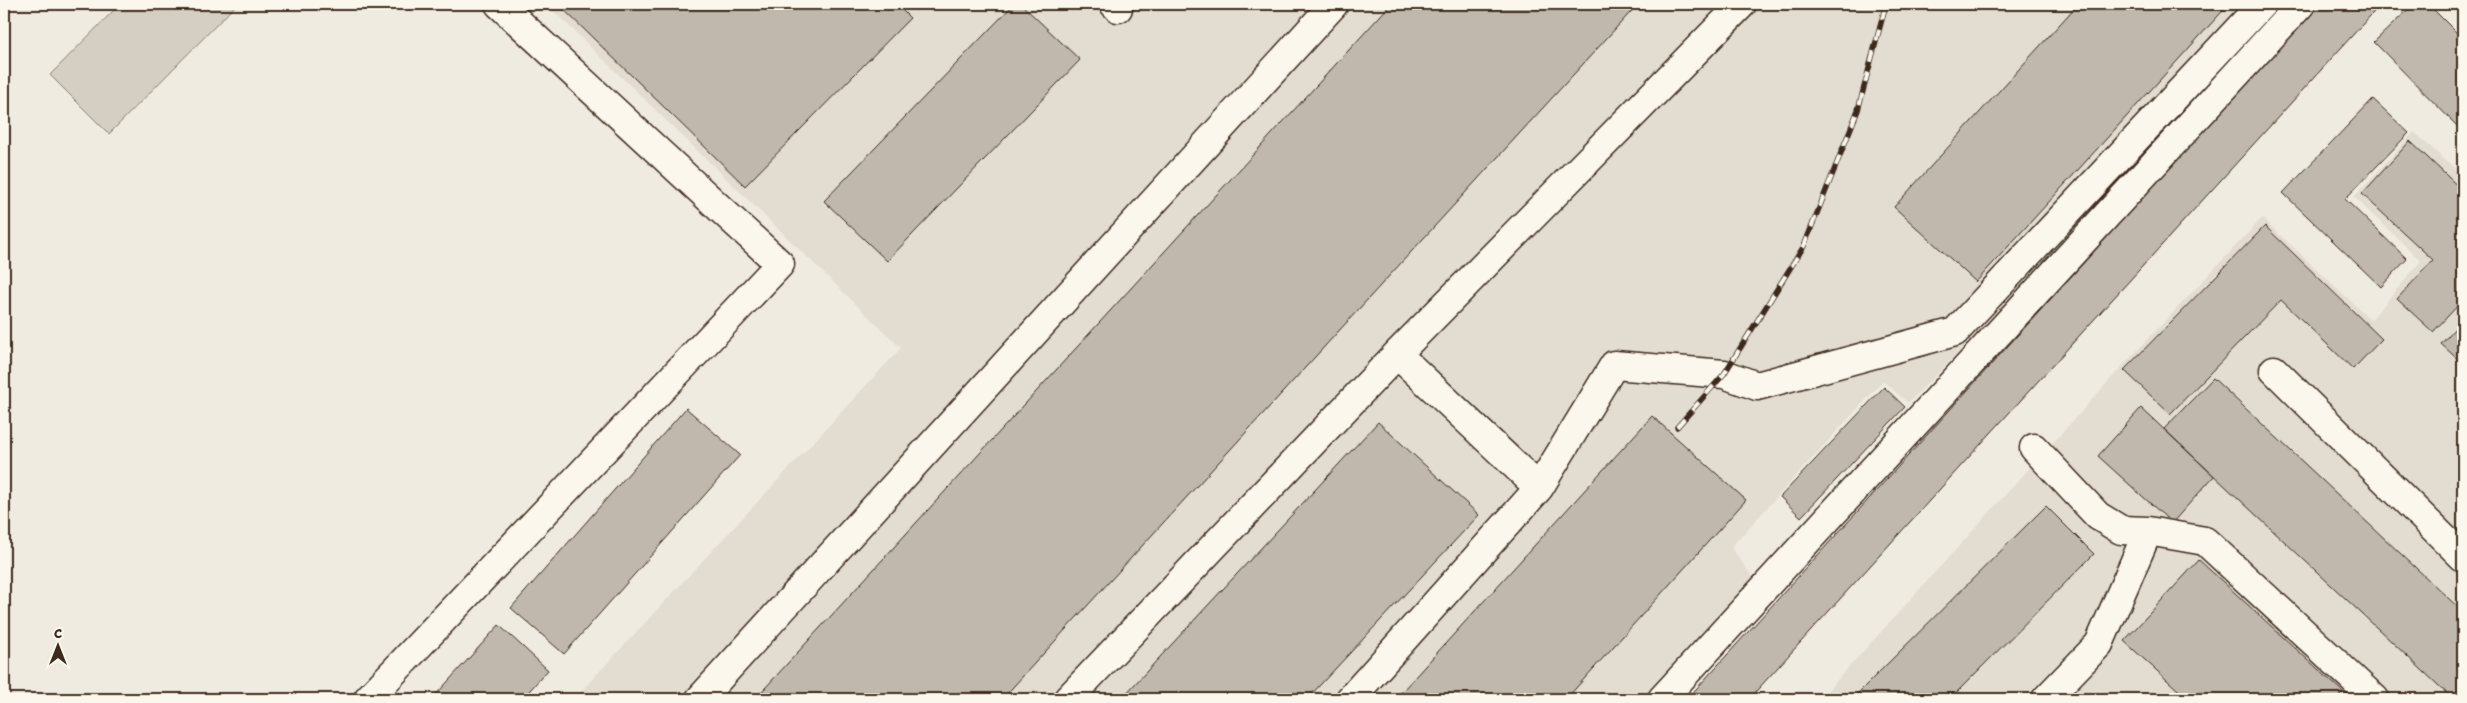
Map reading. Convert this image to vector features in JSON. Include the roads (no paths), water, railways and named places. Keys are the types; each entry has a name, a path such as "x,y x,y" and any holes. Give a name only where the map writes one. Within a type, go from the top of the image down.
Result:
{"lane":[{"path":"368,699 780,264 499,4"},
{"path":"700,699 1334,4"},
{"path":"1068,699 1397,354 1742,4"},
{"path":"1350,699 1540,488 1614,364 1724,374 1757,386 1956,332 2262,4"},
{"path":"1662,699 2301,4"},
{"path":"1397,354 1540,488"},
{"path":"2274,370 2463,557"},
{"path":"2034,448 2098,516 2121,530 2148,531 2205,541 2375,699"},
{"path":"2046,699 2099,644 2148,531"}],"railway":[{"path":"1677,427 1724,374 1804,246 1858,110 1886,4"}]}
